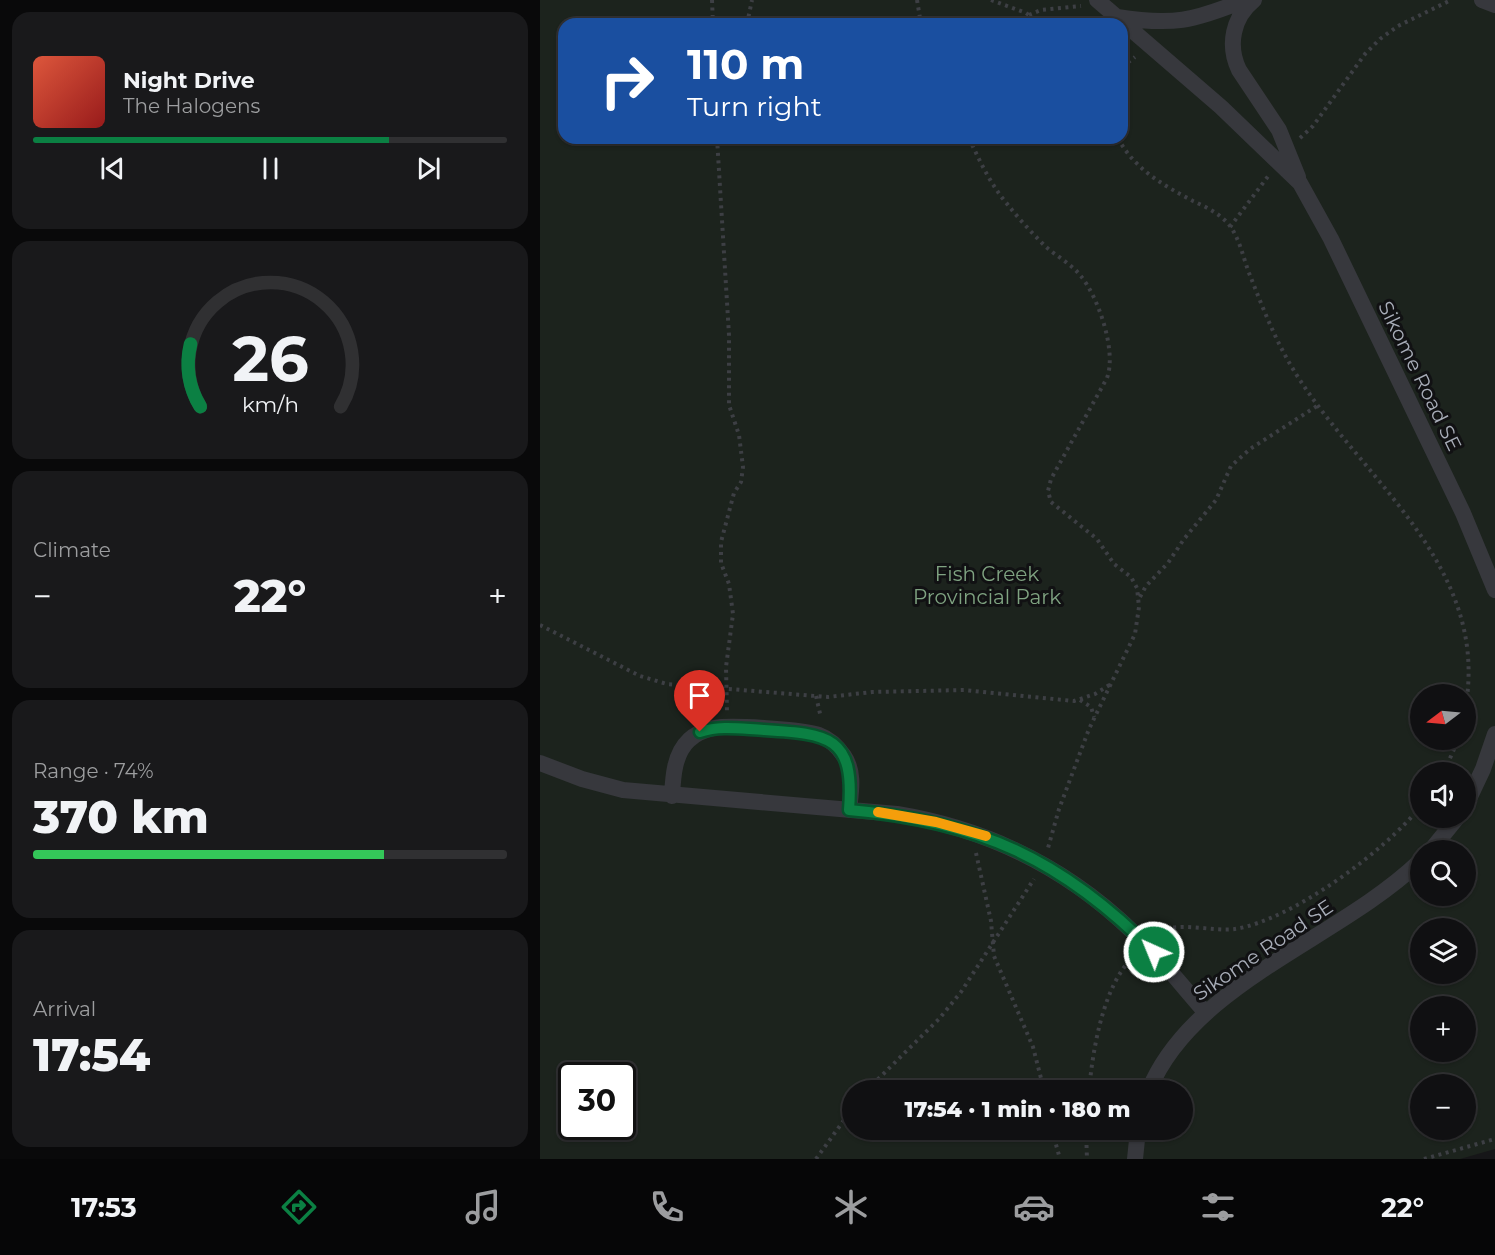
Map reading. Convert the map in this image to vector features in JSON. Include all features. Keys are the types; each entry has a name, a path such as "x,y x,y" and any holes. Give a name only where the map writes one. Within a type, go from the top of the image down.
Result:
{"street":[{"name":"Sikome Road SE","path":"1096,0 1116,17"},
{"path":"1128,19 1158,23 1183,21 1245,0"},
{"name":"Sikome Road SE","path":"1254,0 1246,7 1235,26 1233,41 1239,70 1279,130 1300,183 1331,239 1463,513 1495,590"},
{"path":"1482,0 1495,5"},
{"path":"1116,17 1123,18"},
{"name":"Sikome Road SE","path":"1128,28 1261,144 1300,183"},
{"path":"672,796 675,768 684,746 700,732 726,728 812,733 830,740 844,755 849,767 851,784 849,810"},
{"path":"1476,784 1495,734"},
{"path":"540,763 608,786 672,796 849,810 925,819 975,832 1028,855 1088,893 1134,932 1206,1013"},
{"path":"1439,840 1450,828"},
{"name":"Sikome Road SE","path":"1155,1080 1172,1050 1206,1013 1242,986 1381,895 1410,870"},
{"path":"1135,1159 1137,1140"}],"path":[{"path":"712,0 713,18"},
{"path":"748,18 752,0"},
{"path":"917,0 920,18"},
{"path":"992,0 1033,18"},
{"path":"1029,15 1041,10 1078,7 1091,0"},
{"path":"1296,143 1313,126 1365,54 1380,39 1398,26 1451,0"},
{"path":"717,144 729,345 729,405 738,430 743,467 741,482 734,493 721,542 721,563 729,584 733,614 726,667 728,688 726,728"},
{"path":"972,144 985,171 1006,203 1039,240 1069,264 1084,281 1110,344 1111,365 1107,378 1051,478 1048,495 1054,507 1097,539 1114,564 1131,577 1137,588 1139,601 1138,625 1094,718 1059,809 1046,853"},
{"path":"1121,144 1130,159 1141,169 1214,212 1230,227 1286,356 1317,406 1396,501 1434,555 1453,597 1463,632 1468,661 1467,684"},
{"path":"1230,227 1269,175"},
{"path":"1139,601 1146,586 1168,563 1184,539 1216,500 1231,466 1250,449 1317,406"},
{"path":"540,625 647,679 667,684 828,697 872,692 964,690 1052,700 1080,700 1112,684"},
{"path":"1080,700 1091,707 1094,718"},
{"path":"1154,936 1170,928 1238,928 1277,915 1357,865 1410,818"},
{"path":"975,832 974,842 999,970 1033,1047 1041,1080"},
{"path":"876,1080 939,1019 994,944 1037,873"},
{"path":"1091,1080 1096,1046 1110,992 1119,974 1138,952"},
{"path":"816,1159 842,1123"},
{"path":"1424,1159 1495,1139"},
{"path":"1055,1140 1060,1159"},
{"path":"1087,1140 1088,1159"}],"green space":[{"name":"Fish Creek Provincial Park","path":"540,0 1495,0 1495,1149 1460,1159 540,1159"}],"slow traffic":[{"path":"878,812 936,822 986,836"}],"route":[{"path":"700,732 725,727 808,733 830,740 848,763 851,777 849,810 897,814 936,822 995,839 1053,868 1116,915 1154,952"}]}
